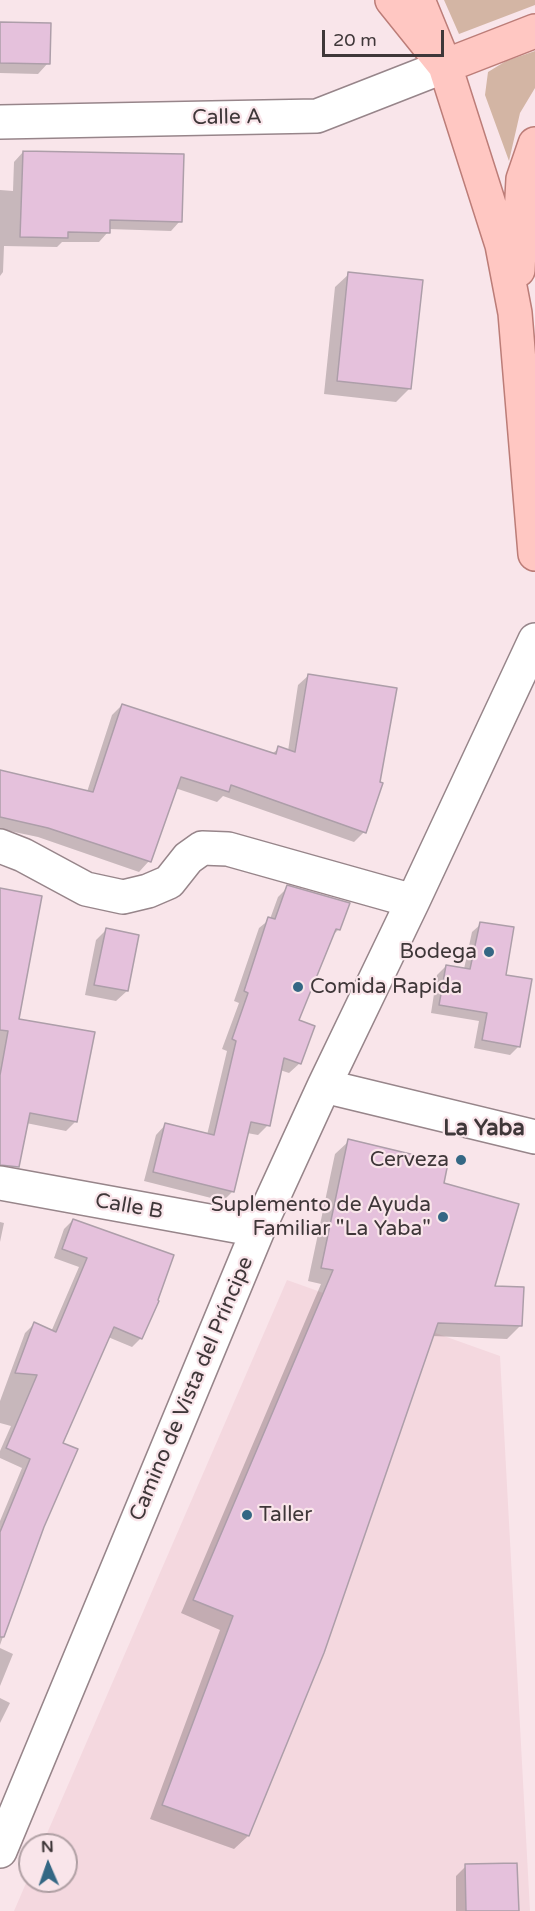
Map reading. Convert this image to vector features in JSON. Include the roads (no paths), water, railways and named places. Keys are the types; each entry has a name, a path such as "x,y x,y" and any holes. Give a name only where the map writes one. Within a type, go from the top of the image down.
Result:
{"main road":[{"path":"392,0 445,66"},
{"path":"418,0 445,66 502,245 523,330"},
{"path":"445,66 535,31"},
{"path":"535,144 523,179 523,330 535,554"}],"street":[{"name":"Calle A","path":"0,122 317,116 445,66"},
{"name":"Camino de Vista del Príncipe","path":"0,1851 258,1230 535,640"},
{"path":"0,846 23,855 86,889 123,897 148,891 170,882 188,858 202,848 228,849 413,902"},
{"path":"324,1086 535,1137"},
{"name":"Calle B","path":"0,1183 258,1230"}],"place":[{"name":"Bodega","path":"489,952"},
{"name":"Comida Rapida","path":"298,987"},
{"name":"Cerveza","path":"461,1160"},
{"name":"Suplemento de Ayuda Familiar \"La Yaba\"","path":"443,1217"},
{"name":"Taller","path":"247,1515"}],"district":[{"name":"La Yaba","path":"484,1129"}]}
